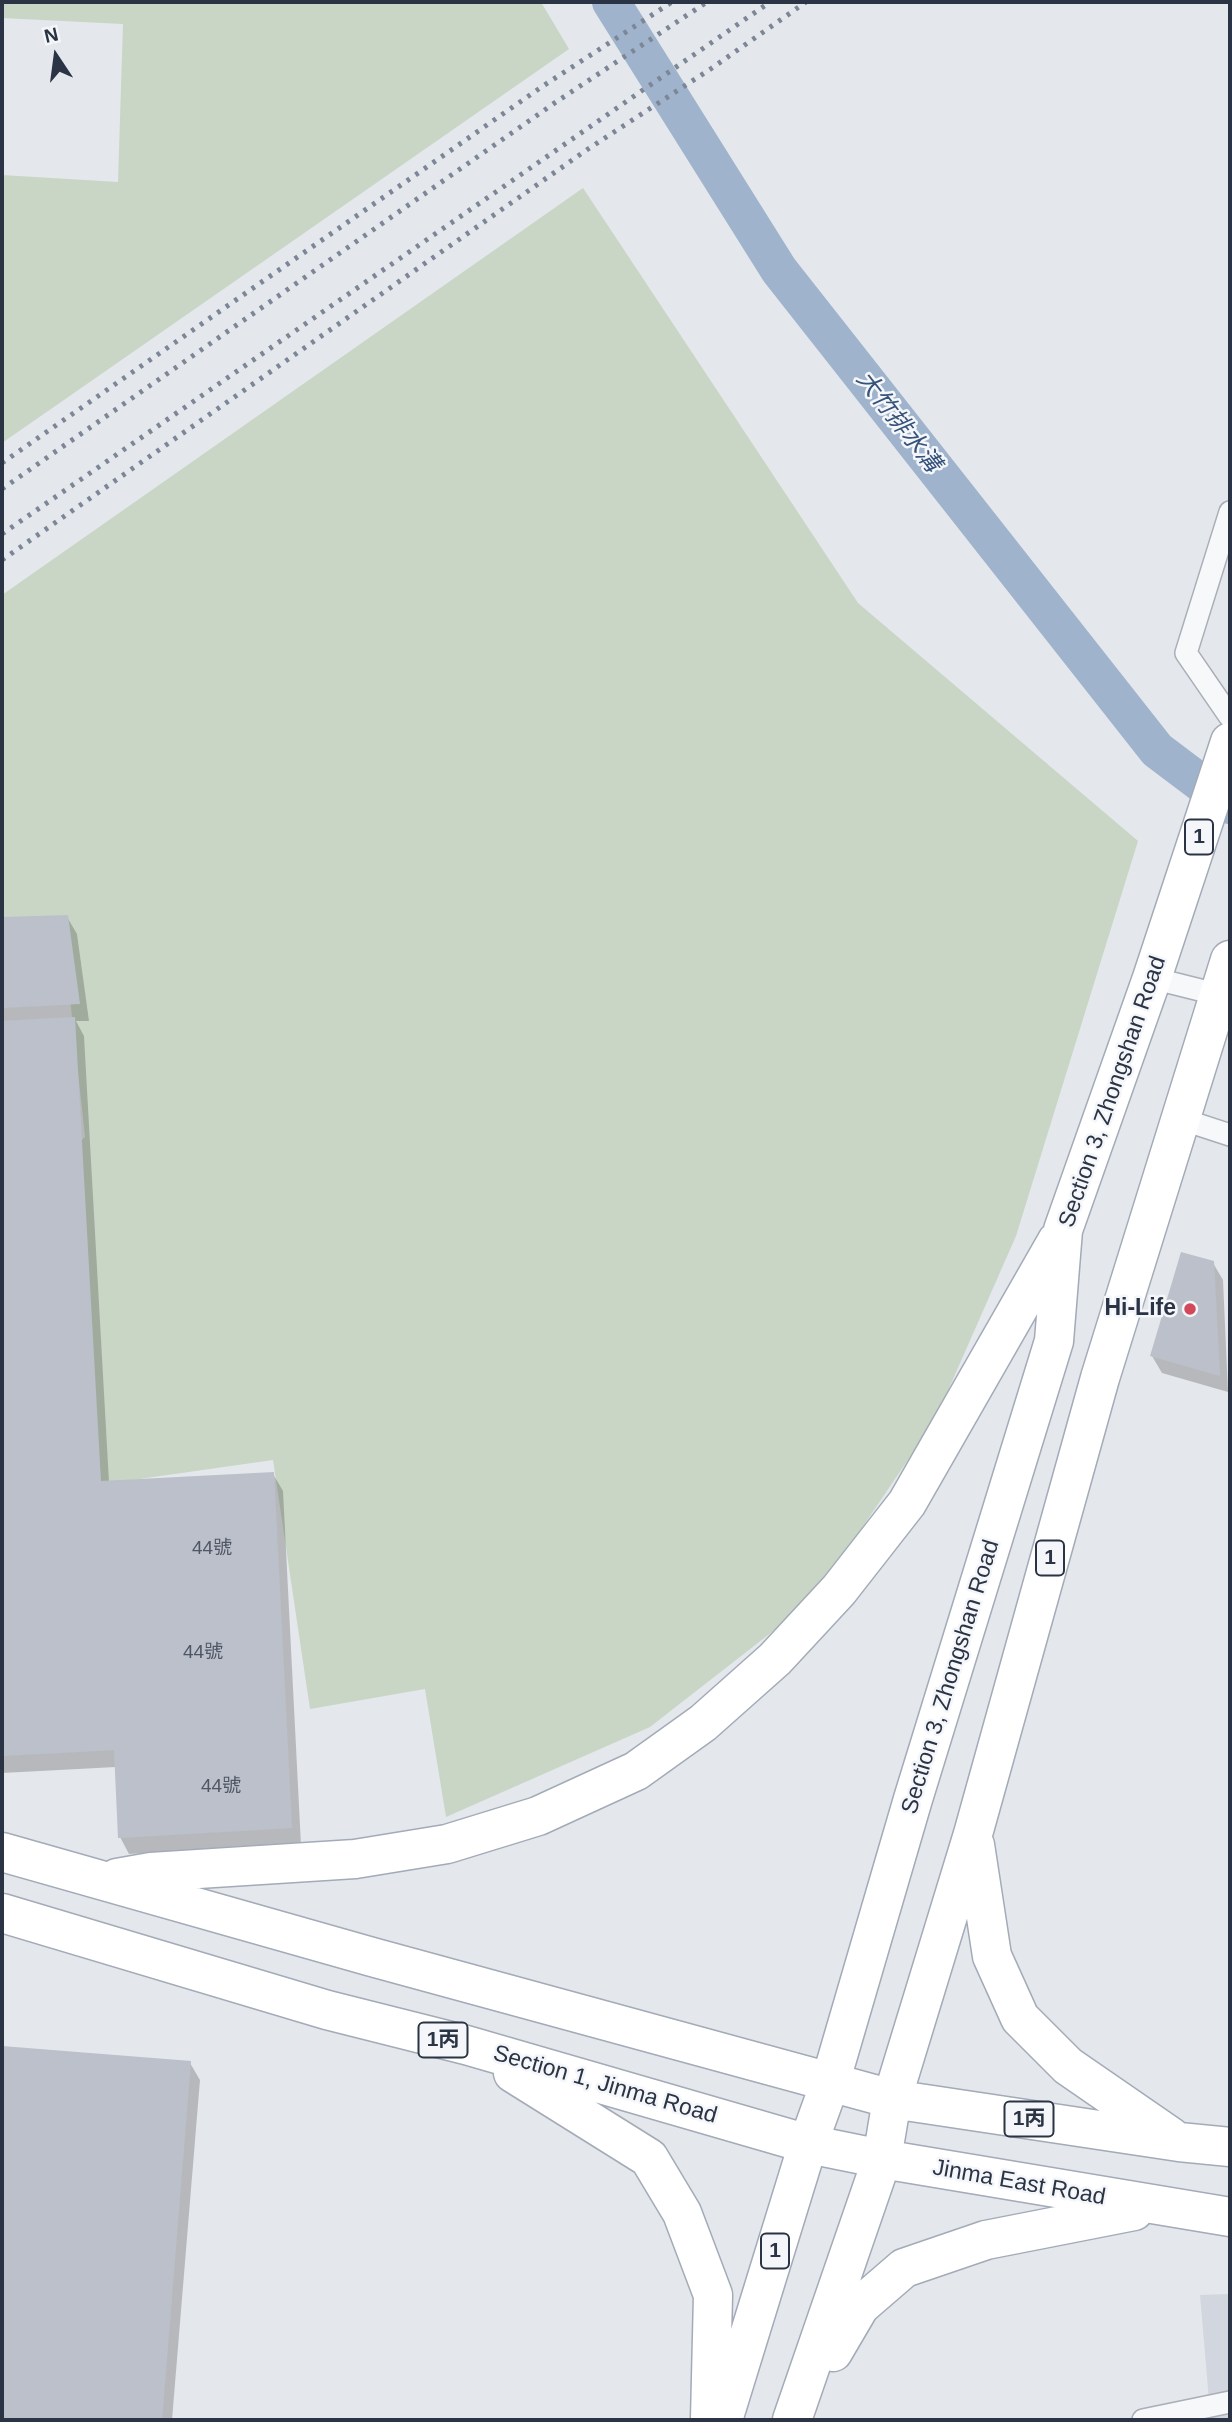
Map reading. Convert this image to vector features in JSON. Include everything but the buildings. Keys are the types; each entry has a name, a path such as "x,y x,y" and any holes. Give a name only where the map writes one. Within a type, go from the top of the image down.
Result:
{"main road":[{"name":"Section 3, Zhongshan Road","path":"723,2420 808,2144 830,2083 913,1799 1054,1342 1063,1230 1152,978 1230,741"},
{"name":"1","path":"793,2420 882,2159 892,2099 973,1834 1100,1378 1181,1119 1228,990"},
{"name":"1","path":"102,1880 151,1872 355,1859 447,1844 538,1816 636,1772 703,1723 775,1659 839,1590 907,1503 1063,1230"},
{"path":"973,1834 992,1956 1020,2018 1068,2066 1179,2142"},
{"name":"1丙","path":"2,1852 892,2099 1179,2142 1230,2147"},
{"name":"Section 1, Jinma Road","path":"2,1913 327,2010 466,2045 808,2144"},
{"path":"466,2045 649,2158 682,2213 713,2295 710,2420"},
{"name":"Jinma East Road","path":"808,2144 882,2159 1230,2217"},
{"path":"793,2420 860,2306 904,2267 986,2240 1156,2206"}],"lane":[{"path":"1230,512 1186,653 1230,717"},
{"path":"1152,978 1228,990"},
{"path":"1181,1119 1230,1135"},
{"path":"1143,2420 1230,2402"}],"shaded area":[{"path":"1230,2294 1230,2420 1170,2420 1210,2412 1200,2295"}],"green space":[{"path":"2,2 541,2 569,49 2,443 2,175 118,182 123,24 2,18"},
{"path":"583,188 858,603 1138,841 1016,1236 935,1420 813,1600 650,1727 446,1817 425,1689 310,1709 273,1460 76,1488 51,1167 85,1137 67,971 2,938 2,595"}],"waterway":[{"name":"大竹排水溝","path":"611,2 779,270 1157,750 1230,805"}],"railway":[{"path":"2,463 543,86 672,2"},
{"path":"2,489 556,102 707,2"},
{"path":"2,534 770,2"},
{"path":"2,560 588,149 712,68 806,2"}],"place":[{"name":"Hi-Life","path":"1190,1309"}]}
